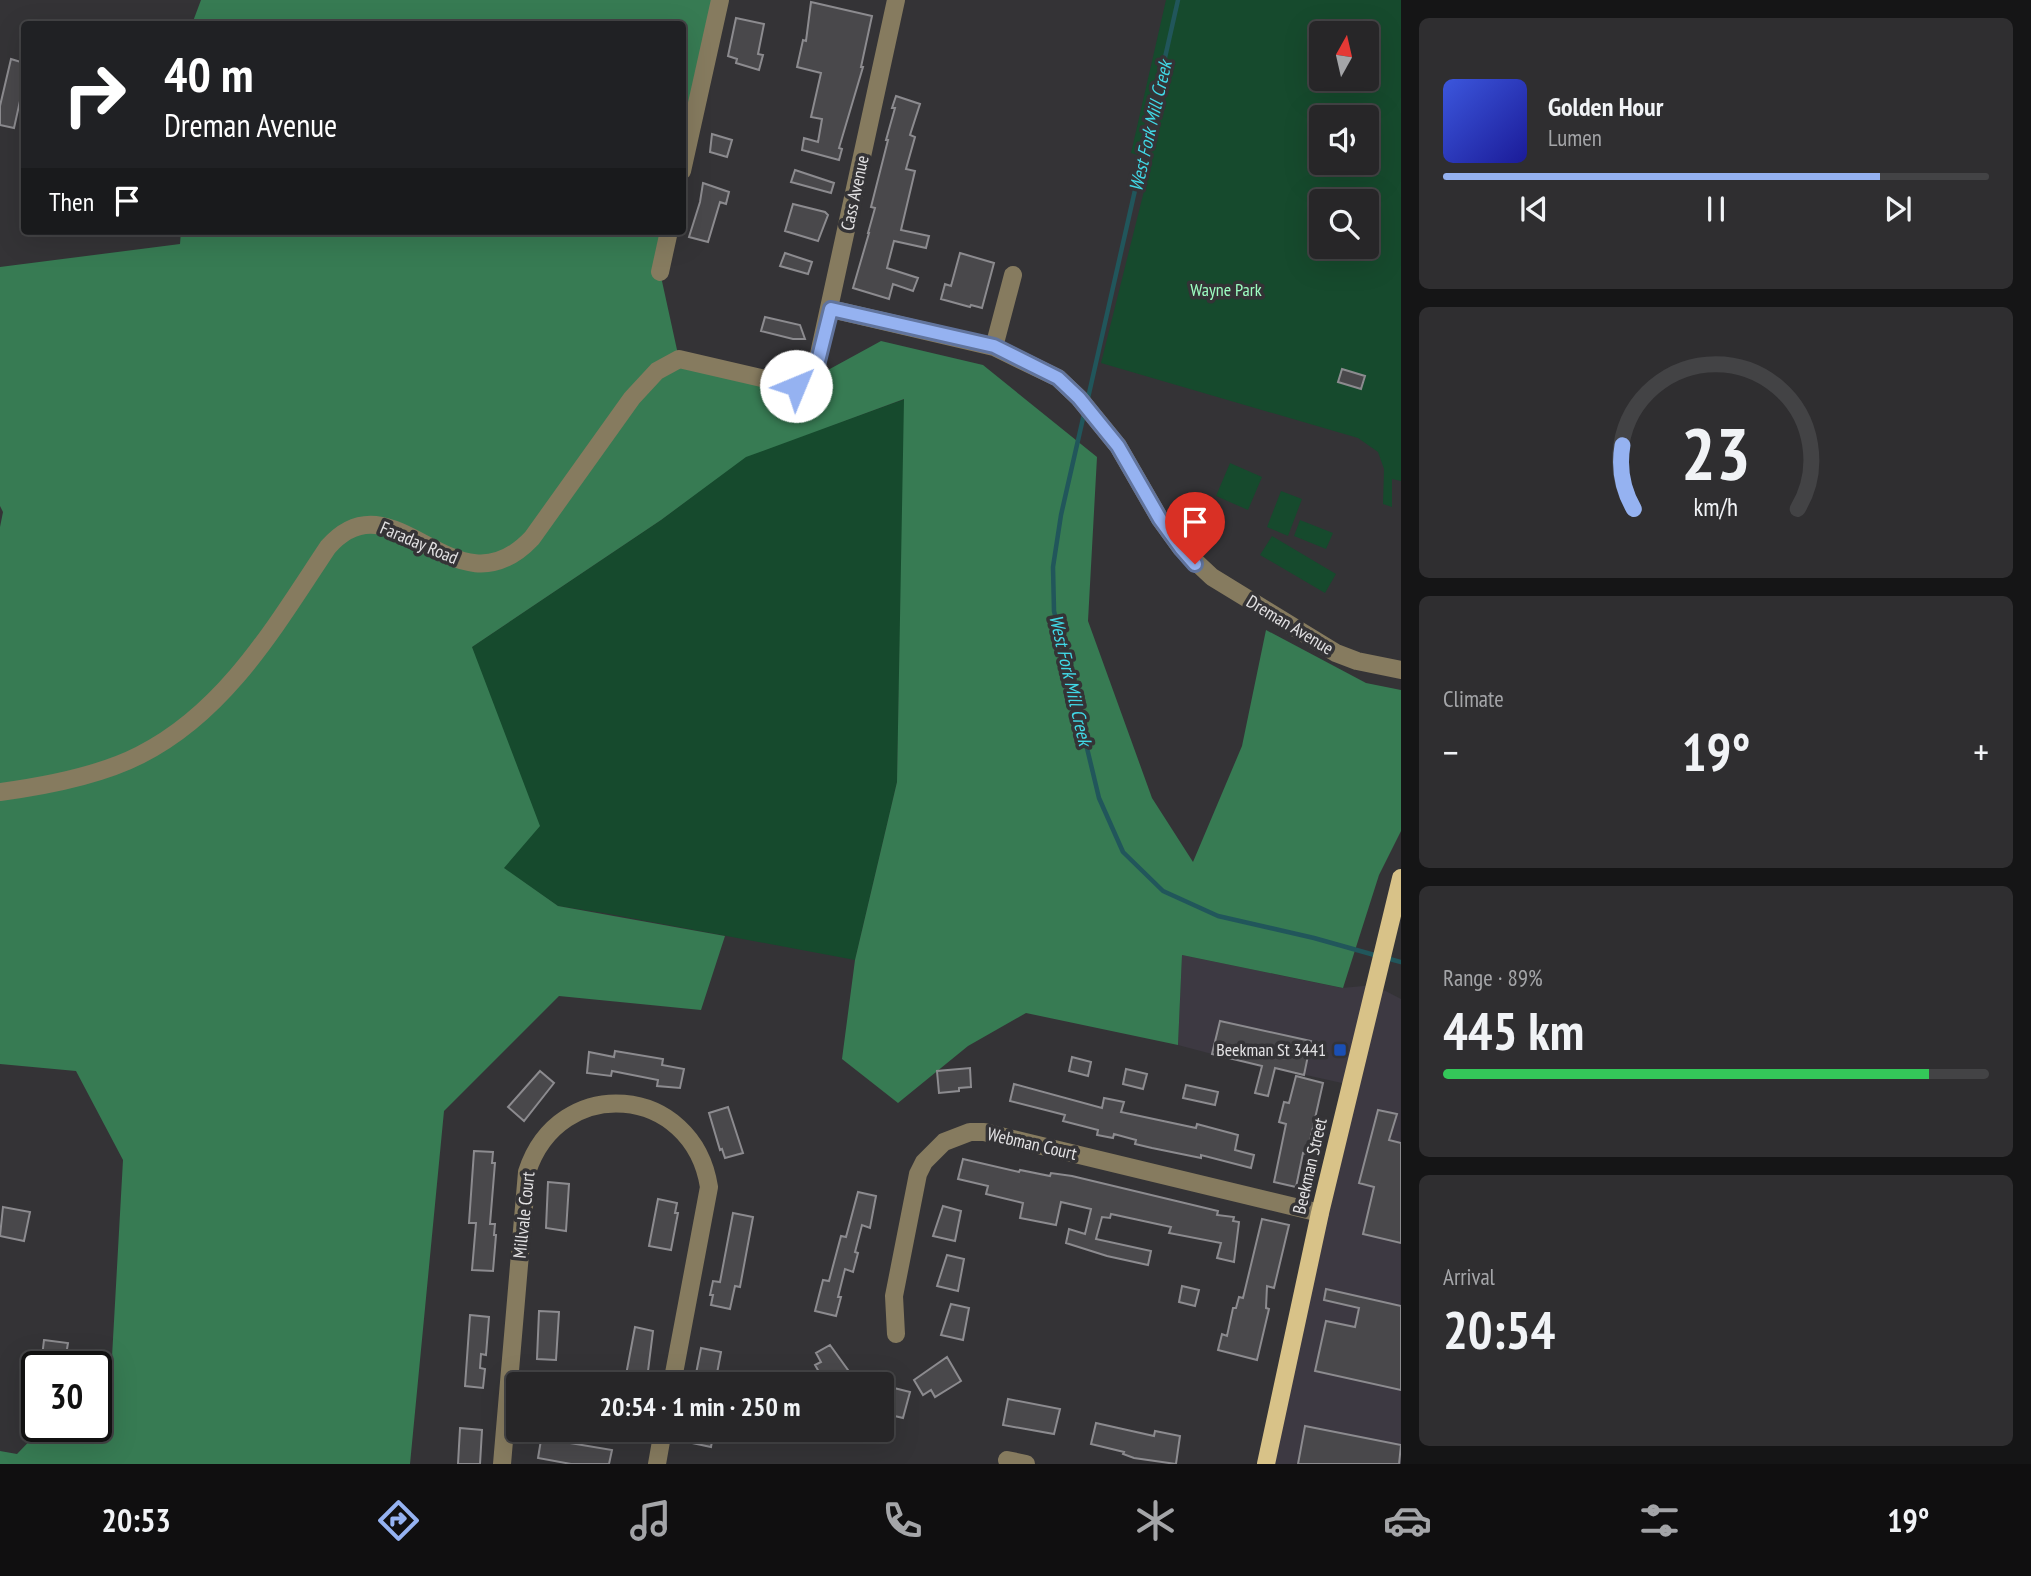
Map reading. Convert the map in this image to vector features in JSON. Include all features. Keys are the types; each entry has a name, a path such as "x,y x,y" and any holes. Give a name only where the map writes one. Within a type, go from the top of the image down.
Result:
{"main road":[{"name":"Beekman Street","path":"1266,1464 1320,1213 1401,878"}],"street":[{"path":"686,153 720,0"},
{"name":"Cass Avenue","path":"807,382 814,377 831,309 896,0"},
{"path":"660,272 668,235"},
{"path":"994,346 1013,275"},
{"name":"Dreman Avenue","path":"831,309 994,346 1058,378 1079,398 1118,446 1160,519 1181,548 1212,577 1336,653 1357,661 1401,670"},
{"name":"Faraday Road","path":"0,792 60,782 119,764 162,743 216,699 244,668 328,547 337,536 349,528 363,524 391,527 457,561 470,564 484,564 511,556 531,538 632,398 667,364 679,359 770,380 784,386 807,382"},
{"name":"Millvale Court","path":"510,1372 527,1172 537,1147 550,1131 577,1111 597,1105 631,1104 657,1112 688,1137 707,1173 709,1187 674,1372"},
{"name":"Webman Court","path":"896,1334 894,1296 916,1181 924,1162 933,1151 956,1136 984,1132 1320,1213"},
{"name":"Millvale Court","path":"502,1464 506,1417"},
{"path":"657,1464 661,1442"},
{"path":"1007,1460 1026,1464"}],"shaded area":[{"path":"1182,955 1342,988 1374,985 1401,999 1401,1464 1266,1464 1351,1085 1178,1045"}],"green space":[{"path":"201,0 720,0 686,157 686,21 193,21"},
{"name":"Wayne Park","path":"1166,0 1401,0 1401,481 1392,479 1392,507 1383,504 1384,469 1378,452 1358,438 1101,363 1152,159 1131,153"},
{"path":"181,235 668,235 660,272 679,359 806,382 881,341 983,365 1097,457 1088,621 1152,798 1193,862 1242,746 1266,630 1366,683 1401,690 1401,831 1379,875 1343,988 1182,955 1178,1045 1026,1013 968,1046 898,1103 842,1059 855,960 897,782 904,399 746,457 661,520 472,647 540,826 504,868 558,906 725,936 701,1010 559,996 444,1111 410,1464 0,1464 0,1451 17,1454 29,1442 112,1442 112,1357 123,1160 76,1071 0,1064 0,527 3,512 0,506 0,267 180,244"},
{"path":"905,399 897,782 855,960 558,906 503,868 472,647 661,520 746,456"},
{"path":"1230,463 1262,477 1248,510 1216,496"},
{"path":"1281,491 1302,499 1288,536 1267,527"},
{"path":"1300,520 1333,533 1326,549 1294,536"},
{"path":"1272,536 1336,574 1325,593 1260,555"}],"building":[{"path":"811,2 872,16 863,67 839,148 842,149 839,160 802,150 804,138 818,142 822,119 811,117 821,73 797,67 803,40 806,41"},
{"path":"736,18 764,24 758,54 763,55 759,70 736,63 737,59 728,56"},
{"path":"11,59 21,62 21,96 14,128 0,125 0,106"},
{"path":"896,96 920,104 910,135 915,137 906,169 915,171 901,230 929,236 926,248 894,241 887,268 918,278 913,291 893,284 889,299 853,288 875,208 871,207"},
{"path":"712,134 732,140 727,157 710,152"},
{"path":"795,170 834,183 831,193 791,182"},
{"path":"703,183 729,192 726,204 720,202 708,242 689,237"},
{"path":"793,204 828,215 818,241 785,231"},
{"path":"785,253 812,262 808,274 780,266"},
{"path":"960,253 994,263 982,308 941,299 945,284 951,286"},
{"path":"765,317 800,325 805,339 793,339 761,331"},
{"path":"1342,369 1365,376 1361,389 1338,382"},
{"path":"1220,1021 1311,1041 1304,1075 1275,1068 1268,1096 1255,1093 1262,1066 1212,1054"},
{"path":"615,1051 663,1059 662,1065 684,1069 680,1088 657,1086 658,1080 612,1071 611,1076 587,1073 589,1052 614,1057"},
{"path":"1072,1057 1091,1062 1088,1076 1069,1071"},
{"path":"970,1068 971,1087 939,1093 937,1071"},
{"path":"1126,1069 1147,1074 1143,1089 1123,1084"},
{"path":"540,1071 554,1083 524,1121 508,1107"},
{"path":"1296,1076 1323,1083 1307,1154 1303,1153 1296,1187 1274,1182 1286,1124 1279,1122 1284,1102 1289,1103"},
{"path":"1014,1084 1102,1108 1104,1098 1124,1102 1121,1112 1196,1128 1197,1124 1238,1135 1235,1150 1254,1155 1251,1168 1201,1155 1201,1158 1135,1144 1136,1140 1114,1134 1113,1138 1097,1135 1098,1130 1063,1121 1065,1115 1010,1101"},
{"path":"1186,1085 1218,1092 1215,1105 1183,1098"},
{"path":"728,1107 743,1153 725,1158 709,1113"},
{"path":"1378,1110 1397,1114 1389,1140 1401,1143 1401,1243 1363,1234 1374,1187 1359,1183"},
{"path":"474,1151 493,1152 492,1163 495,1163 490,1224 495,1224 496,1235 493,1271 472,1270 476,1223 469,1223"},
{"path":"963,1159 1019,1172 1072,1176 1218,1211 1217,1215 1234,1217 1233,1221 1239,1222 1234,1262 1217,1258 1221,1243 1169,1233 1171,1227 1111,1214 1110,1218 1102,1217 1096,1239 1151,1251 1148,1265 1066,1243 1069,1229 1085,1234 1091,1209 1061,1202 1056,1225 1020,1218 1023,1203 986,1194 988,1186 958,1179"},
{"path":"548,1182 569,1184 566,1231 546,1228"},
{"path":"858,1192 876,1196 870,1228 862,1225 853,1272 845,1269 836,1316 815,1311 823,1280 829,1281 841,1236 846,1237"},
{"path":"658,1199 677,1203 675,1213 678,1213 671,1250 649,1246"},
{"path":"943,1206 961,1211 955,1241 933,1236"},
{"path":"3,1207 30,1212 24,1241 0,1236"},
{"path":"733,1213 753,1217 740,1287 735,1286 730,1309 711,1305 713,1295 710,1295 713,1281 720,1282"},
{"path":"1262,1219 1289,1225 1274,1288 1267,1286 1266,1308 1269,1309 1257,1360 1218,1350 1222,1334 1227,1336 1233,1308 1236,1308 1239,1297 1243,1298"},
{"path":"947,1255 964,1259 958,1291 937,1286"},
{"path":"1182,1286 1199,1290 1195,1306 1179,1302"},
{"path":"1326,1289 1401,1306 1401,1390 1315,1371 1326,1321 1355,1327 1359,1308 1324,1300"},
{"path":"951,1304 969,1308 963,1340 941,1335"},
{"path":"539,1311 559,1312 556,1360 537,1359"},
{"path":"470,1315 489,1317 486,1355 481,1354 480,1368 485,1369 483,1388 465,1386"},
{"path":"635,1327 653,1331 648,1372 627,1372"},
{"path":"44,1340 68,1343 67,1351 43,1351"},
{"path":"830,1345 849,1372 819,1372 815,1365 821,1362 816,1353"},
{"path":"701,1348 721,1352 717,1372 696,1372"},
{"path":"947,1357 961,1381 935,1397 931,1390 923,1395 914,1380"},
{"path":"894,1388 910,1392 903,1418 894,1416"},
{"path":"1008,1399 1060,1409 1054,1434 1003,1425"},
{"path":"1096,1423 1154,1436 1155,1431 1180,1436 1176,1464 1134,1458 1123,1454 1124,1452 1091,1444"},
{"path":"1305,1426 1401,1445 1399,1464 1298,1464"},
{"path":"460,1428 482,1430 480,1464 458,1464"},
{"path":"541,1442 564,1442 612,1450 609,1464 571,1464 538,1458"},
{"path":"692,1442 712,1442 711,1447"}],"waterway":[{"name":"West Fork Mill Creek","path":"1088,398 1178,0"},
{"name":"West Fork Mill Creek","path":"1084,414 1061,515 1053,567 1054,611 1099,798 1123,852 1163,891 1218,916 1378,956"},
{"name":"West Fork Mill Creek","path":"1386,958 1401,962"}],"place":[{"name":"Beekman St 3441","path":"1340,1050"}],"route":[{"path":"796,386 814,377 831,309 994,346 1058,378 1079,398 1118,446 1160,519 1195,564"}]}
